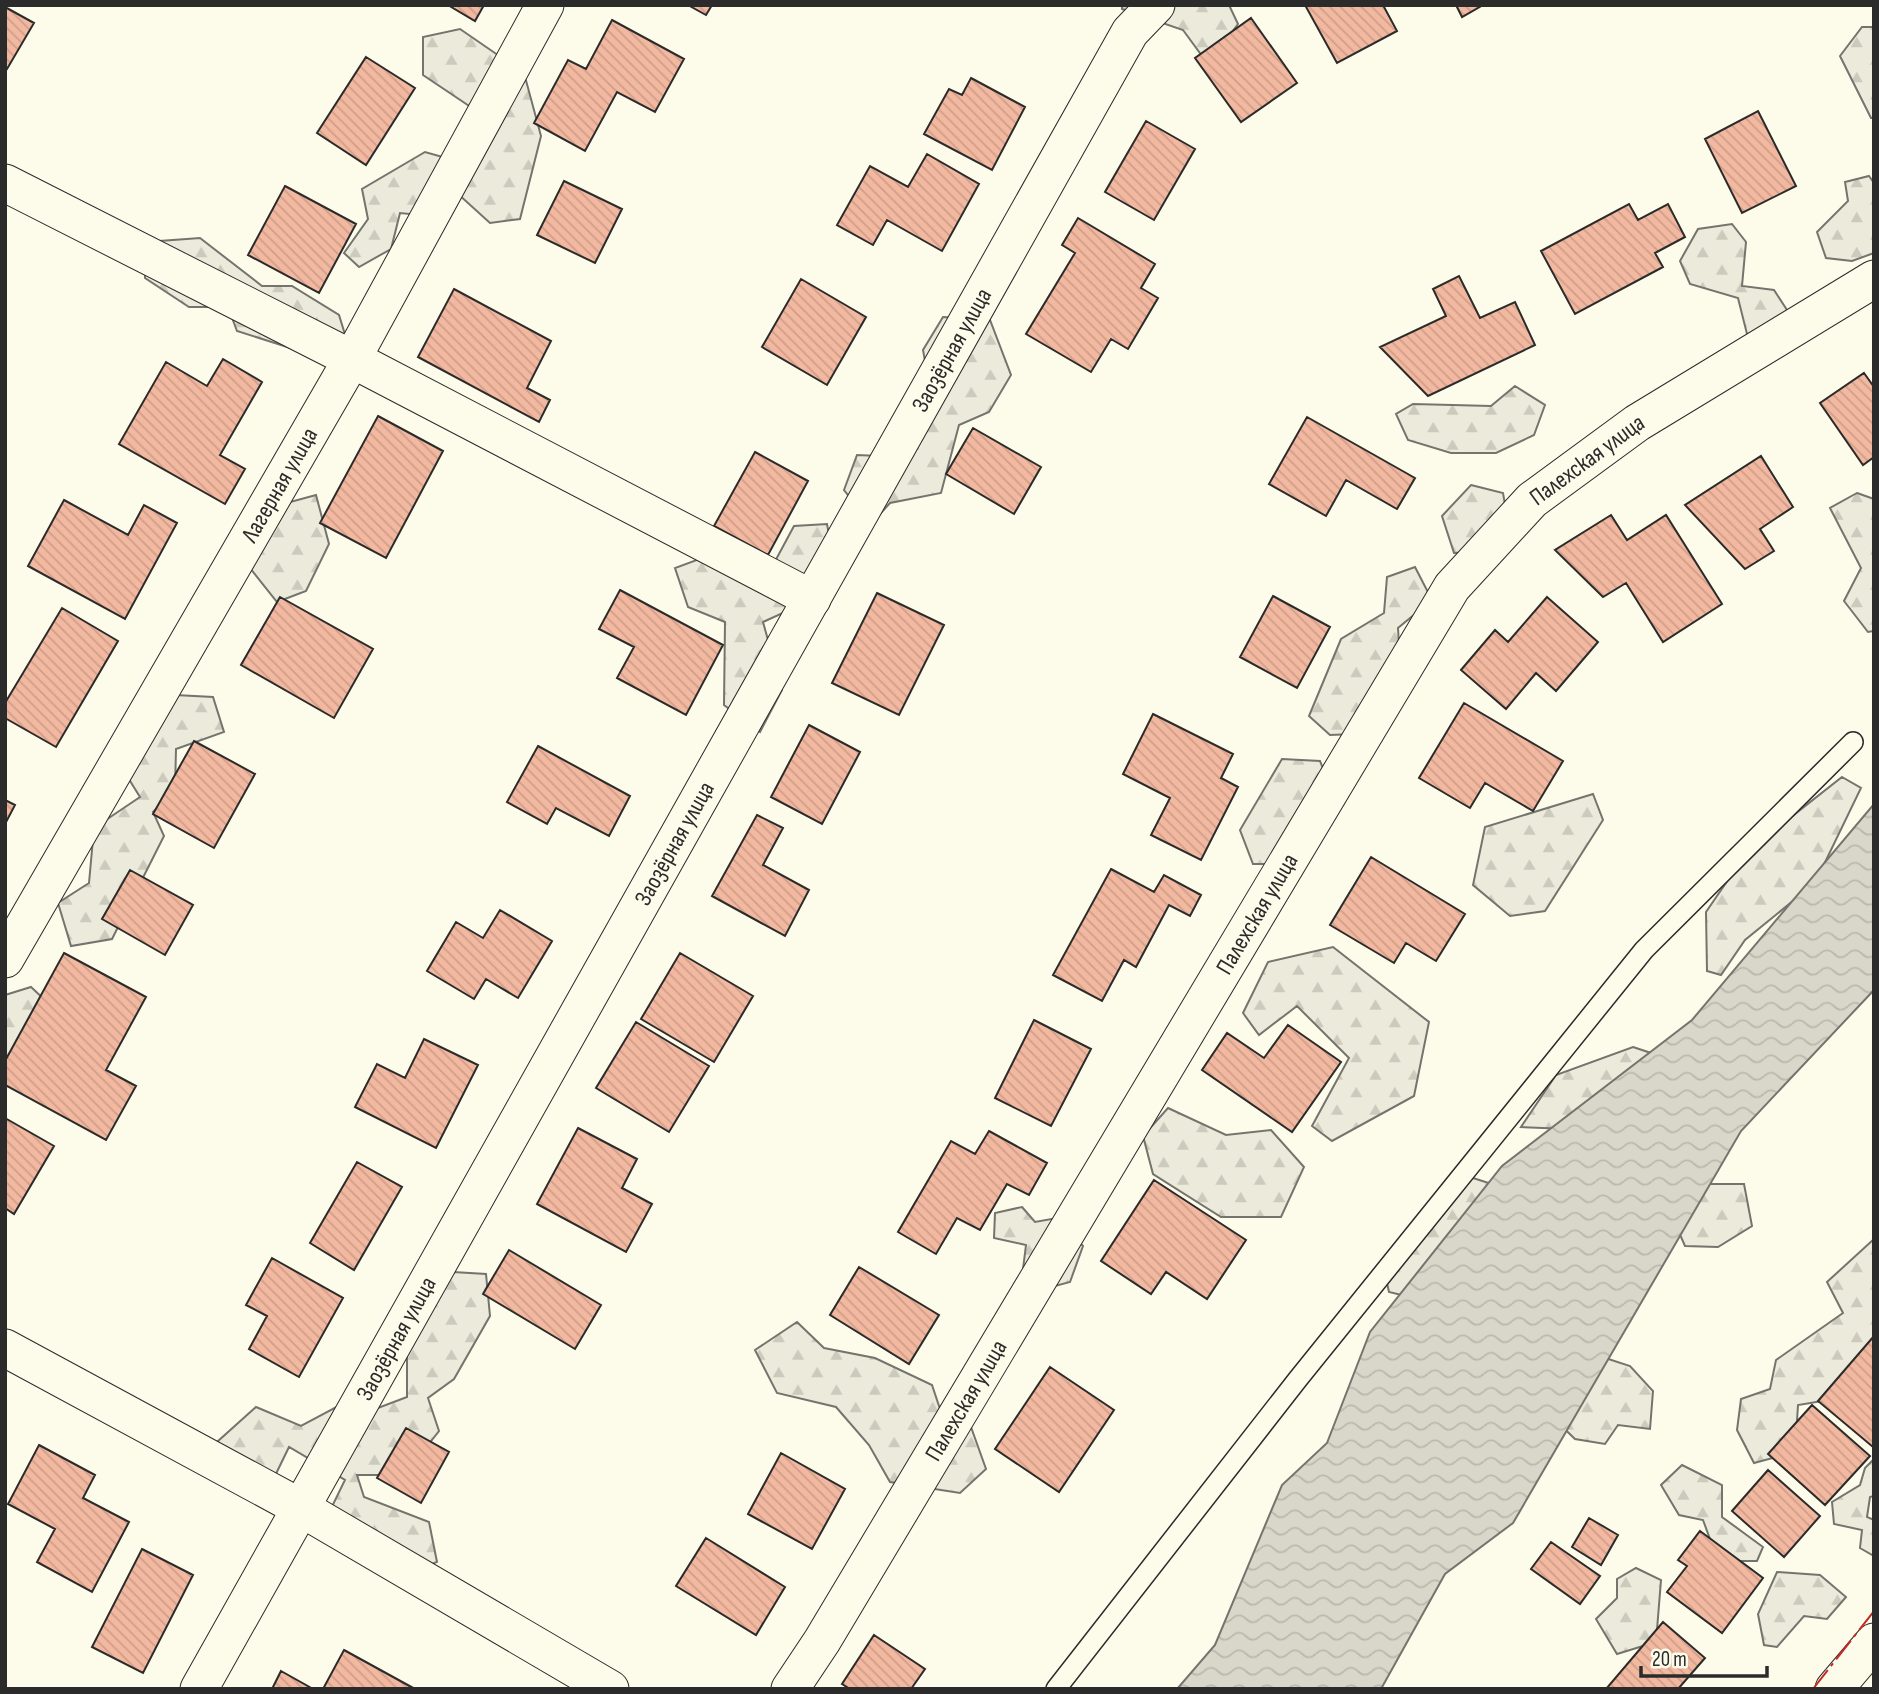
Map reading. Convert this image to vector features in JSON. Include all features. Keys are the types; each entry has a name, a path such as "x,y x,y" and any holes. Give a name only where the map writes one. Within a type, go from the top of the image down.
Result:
{"street":[{"name":"Лагерная улица","path":"5,960 352,359 545,5"},
{"name":"Заозёрная улица","path":"199,1689 1130,32 1156,5"},
{"path":"5,183 352,359 812,598"},
{"name":"Палехская улица","path":"790,1689 822,1641 1452,587 1532,500 1563,477 1637,424 1874,279"},
{"path":"5,1348 301,1508 610,1689"},
{"path":"1834,1689 1874,1642"}],"lane":[{"path":"1056,1689 1298,1379 1644,950 1853,742"}],"green space":[{"path":"1122,5 1229,5 1238,24 1208,64 1183,30 1122,9"},
{"path":"1862,27 1874,27 1874,118 1871,118 1840,56"},
{"path":"460,29 524,73 541,136 520,219 490,223 457,193 440,217 400,213 391,249 359,267 344,253 368,219 362,189 425,152 464,163 493,122 423,75 423,37"},
{"path":"1869,176 1874,183 1874,253 1852,261 1826,258 1817,232 1848,201 1845,182"},
{"path":"1732,224 1746,242 1742,286 1774,290 1787,310 1771,332 1747,334 1738,298 1690,284 1680,261 1698,229"},
{"path":"200,238 262,286 292,286 339,315 347,341 306,353 237,331 228,307 189,307 145,278 146,242"},
{"path":"943,317 990,320 1011,375 989,412 959,425 941,493 890,503 871,524 844,490 857,455 903,457 935,415 923,350"},
{"path":"1515,386 1545,405 1534,435 1496,453 1451,453 1408,440 1396,414 1413,404 1491,406"},
{"path":"1471,485 1503,493 1507,516 1477,552 1454,553 1442,516"},
{"path":"1857,493 1874,499 1874,631 1868,632 1844,601 1861,568 1830,508"},
{"path":"316,495 329,544 306,591 277,602 250,568 268,508"},
{"path":"827,524 833,557 794,608 763,622 782,690 760,732 724,705 725,622 688,607 675,568 710,555 765,580 794,526"},
{"path":"1415,567 1432,600 1398,628 1400,662 1355,734 1330,735 1309,716 1341,639 1384,613 1387,577"},
{"path":"175,695 213,697 224,732 176,749 175,790 153,812 164,836 112,939 71,946 58,903 89,883 94,828 140,797 112,752"},
{"path":"1282,759 1320,761 1329,783 1282,864 1253,864 1240,830"},
{"path":"1842,777 1861,788 1815,883 1745,940 1721,975 1707,971 1706,912 1748,851"},
{"path":"1593,794 1603,820 1545,911 1510,916 1473,885 1485,827"},
{"path":"1333,947 1429,1022 1414,1096 1332,1141 1312,1126 1349,1058 1297,1006 1259,1035 1243,1013 1268,962"},
{"path":"31,987 62,1016 5,1063 5,995"},
{"path":"1633,1047 1657,1055 1568,1129 1521,1127 1556,1075"},
{"path":"1168,1108 1226,1135 1271,1130 1304,1167 1281,1217 1221,1217 1153,1174 1143,1136"},
{"path":"1473,1178 1495,1185 1414,1298 1389,1292 1383,1265"},
{"path":"1698,1184 1744,1184 1752,1226 1718,1247 1685,1246 1674,1221"},
{"path":"1022,1207 1035,1222 1057,1218 1083,1246 1070,1282 1044,1289 1023,1269 1026,1245 994,1238 995,1213"},
{"path":"1874,1239 1874,1354 1840,1398 1798,1405 1795,1452 1754,1463 1737,1430 1741,1399 1770,1389 1776,1360 1843,1313 1827,1282"},
{"path":"453,1272 486,1274 490,1316 454,1379 428,1398 439,1431 404,1475 357,1475 364,1497 429,1522 437,1562 394,1579 323,1525 345,1480 289,1447 273,1480 217,1442 256,1407 301,1426 342,1404 378,1408 407,1397 407,1354"},
{"path":"797,1322 824,1348 875,1358 932,1385 944,1421 971,1427 986,1469 960,1493 890,1482 869,1445 836,1407 777,1393 755,1350"},
{"path":"1587,1352 1630,1366 1653,1391 1650,1429 1618,1425 1605,1444 1575,1439 1547,1412"},
{"path":"1874,1459 1874,1496 1870,1497 1867,1517 1874,1520 1874,1556 1860,1548 1862,1530 1834,1524 1832,1502 1860,1485 1865,1468"},
{"path":"1682,1465 1722,1485 1722,1517 1763,1547 1757,1561 1718,1561 1703,1520 1679,1515 1661,1485"},
{"path":"1636,1568 1661,1580 1656,1642 1617,1654 1596,1619 1617,1598 1617,1579"},
{"path":"1777,1572 1820,1575 1846,1597 1827,1619 1804,1616 1777,1647 1764,1645 1758,1614"}],"water":[{"path":"1874,804 1874,990 1741,1131 1513,1523 1445,1574 1381,1689 1177,1689 1215,1645 1282,1485 1327,1443 1370,1332 1502,1166 1692,1020"}],"building":[{"path":"448,5 484,5 475,21"},
{"path":"688,5 712,5 706,15"},
{"path":"1305,5 1383,5 1397,31 1337,63"},
{"path":"1456,5 1483,5 1462,17"},
{"path":"5,7 34,23 7,69 5,68"},
{"path":"1251,18 1297,83 1241,122 1195,58"},
{"path":"612,20 684,59 655,112 617,92 585,151 534,123 568,60 586,69"},
{"path":"366,57 415,88 366,165 317,133"},
{"path":"971,78 1025,107 992,170 924,134 949,89 962,95"},
{"path":"1758,111 1796,186 1742,213 1705,139"},
{"path":"1146,121 1195,149 1154,220 1105,192"},
{"path":"927,154 979,184 942,251 887,220 873,245 837,225 870,166 908,187"},
{"path":"564,181 622,209 595,263 537,235"},
{"path":"285,186 356,224 319,293 248,255"},
{"path":"1629,204 1638,220 1668,204 1685,237 1655,253 1663,267 1575,314 1541,251"},
{"path":"1078,218 1155,264 1141,288 1158,298 1128,349 1111,339 1091,372 1026,334 1075,253 1062,245"},
{"path":"1459,276 1480,318 1515,302 1535,345 1428,396 1380,347 1446,316 1433,289"},
{"path":"801,279 866,317 827,385 762,347"},
{"path":"454,289 551,341 527,388 550,400 539,422 418,357"},
{"path":"223,359 262,382 220,455 245,469 225,504 119,444 166,362 207,386"},
{"path":"1864,373 1874,387 1874,457 1863,465 1820,403"},
{"path":"378,416 443,451 386,558 320,523"},
{"path":"1307,417 1415,478 1397,509 1346,480 1326,516 1269,484"},
{"path":"973,428 1041,467 1014,514 946,474"},
{"path":"755,452 808,481 768,555 714,526"},
{"path":"1761,456 1793,507 1760,529 1774,551 1745,569 1685,505"},
{"path":"64,500 128,535 144,505 177,523 125,619 28,566"},
{"path":"1611,515 1627,540 1666,515 1722,604 1663,642 1626,583 1603,597 1555,550"},
{"path":"620,590 723,645 686,715 617,678 634,647 599,629"},
{"path":"877,593 944,625 899,715 832,683"},
{"path":"1273,596 1330,627 1297,688 1240,657"},
{"path":"280,597 373,649 334,718 241,665"},
{"path":"1547,597 1598,642 1556,691 1536,673 1506,709 1461,670 1495,630 1508,642"},
{"path":"62,608 118,641 56,747 5,718 5,703"},
{"path":"1464,703 1563,761 1533,811 1485,783 1470,808 1419,778"},
{"path":"1153,714 1233,754 1221,778 1238,787 1201,860 1151,835 1170,798 1123,774"},
{"path":"809,725 860,752 822,824 771,797"},
{"path":"194,741 255,774 214,848 153,814"},
{"path":"538,746 630,796 609,836 556,808 547,824 507,802"},
{"path":"5,800 15,805 5,824"},
{"path":"757,815 783,828 763,865 809,890 785,936 712,896"},
{"path":"1371,857 1465,914 1436,961 1406,943 1394,963 1330,925"},
{"path":"1111,869 1154,892 1164,875 1201,895 1190,916 1169,905 1136,967 1124,960 1102,1001 1053,975"},
{"path":"130,870 193,905 165,955 102,919"},
{"path":"500,910 552,941 518,998 486,979 474,999 427,971 456,922 483,938"},
{"path":"64,953 146,997 106,1070 136,1086 106,1140 5,1085 5,1061"},
{"path":"680,953 753,996 714,1062 641,1019"},
{"path":"1034,1020 1091,1049 1051,1126 995,1098"},
{"path":"636,1022 709,1066 669,1132 596,1088"},
{"path":"1288,1025 1341,1062 1292,1132 1202,1070 1227,1033 1264,1058"},
{"path":"424,1039 478,1065 436,1148 355,1107 377,1064 405,1078"},
{"path":"5,1118 54,1146 14,1214 5,1208"},
{"path":"578,1128 637,1159 622,1188 652,1204 626,1252 537,1204"},
{"path":"989,1131 1047,1163 1029,1195 1007,1184 980,1230 957,1218 936,1254 898,1232 951,1141 975,1154"},
{"path":"357,1162 402,1187 354,1270 310,1243"},
{"path":"1154,1180 1246,1240 1207,1299 1166,1272 1151,1294 1101,1261"},
{"path":"509,1250 601,1305 575,1349 483,1294"},
{"path":"272,1258 343,1298 299,1377 249,1349 267,1316 246,1305"},
{"path":"859,1267 939,1315 909,1364 830,1315"},
{"path":"1874,1336 1874,1446 1873,1447 1818,1401"},
{"path":"1050,1367 1114,1410 1059,1492 995,1449"},
{"path":"1812,1405 1870,1456 1825,1505 1768,1454"},
{"path":"406,1428 449,1452 421,1503 377,1478"},
{"path":"39,1445 95,1475 83,1498 129,1522 92,1592 37,1562 55,1529 8,1504"},
{"path":"781,1453 845,1489 812,1549 748,1514"},
{"path":"1768,1470 1820,1516 1784,1557 1732,1511"},
{"path":"1589,1518 1618,1535 1601,1565 1572,1547"},
{"path":"1700,1531 1763,1578 1722,1633 1667,1592 1687,1566 1678,1560"},
{"path":"706,1538 785,1587 756,1635 676,1586"},
{"path":"1551,1542 1600,1576 1580,1604 1531,1569"},
{"path":"142,1549 193,1575 143,1673 92,1647"},
{"path":"1663,1622 1705,1658 1678,1689 1606,1689"},
{"path":"874,1635 925,1669 911,1689 850,1689 842,1684"},
{"path":"344,1650 415,1689 323,1689"},
{"path":"281,1671 313,1689 272,1689"}],"power":[{"path":"1813,1689 1874,1611"}]}
